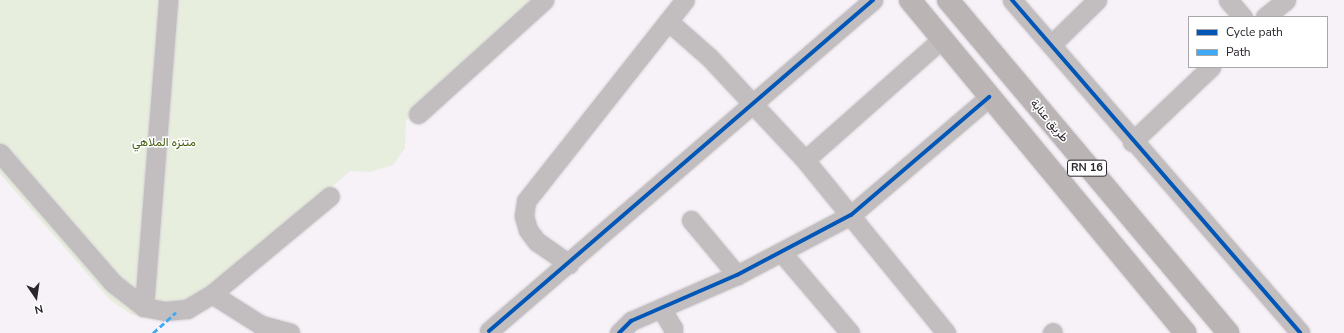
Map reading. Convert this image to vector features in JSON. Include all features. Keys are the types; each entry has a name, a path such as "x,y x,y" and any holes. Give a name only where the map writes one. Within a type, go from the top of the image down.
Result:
{"highway":[{"name":"RN 16","path":"910,0 1185,333"},
{"name":"طريق عنابة","path":"948,0 1228,333"}],"street":[{"path":"144,308 168,0"},
{"path":"418,114 544,0"},
{"path":"569,264 537,242 528,230 524,216 526,201 685,0"},
{"path":"489,331 504,314 531,298 752,102 873,0"},
{"path":"1012,0 1052,44 1132,142 1300,333"},
{"path":"1052,44 1097,0"},
{"path":"1228,0 1242,16"},
{"path":"1266,16 1286,0"},
{"path":"668,21 710,57 805,160 946,333"},
{"path":"805,160 942,39"},
{"path":"1132,142 1210,68"},
{"path":"619,333 631,321 662,310 737,275 782,253 851,215 989,97"},
{"path":"0,153 112,283 144,308 176,312 212,294 330,196"},
{"path":"691,220 737,275"},
{"path":"782,253 850,333"},
{"path":"212,294 261,325 290,333"},
{"path":"662,310 675,331"}],"green space":[{"name":"متنزه الملاهي","path":"0,0 546,0 406,120 405,148 393,165 370,172 350,171 190,311 158,317 132,315 110,300 0,174"}],"marked path":[{"path":"153,333 176,312"}],"cycle path":[{"path":"489,331 873,0"},
{"path":"1012,0 1300,333"},
{"path":"619,333 631,321 737,275 851,215 989,97"}]}
